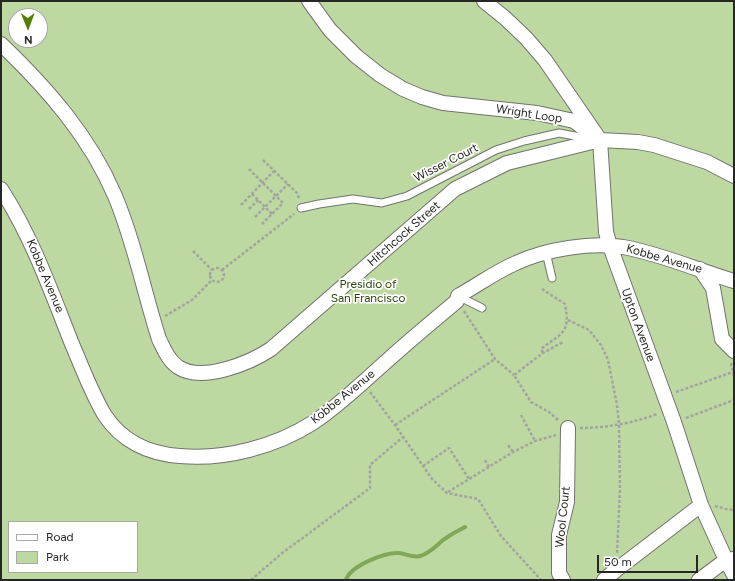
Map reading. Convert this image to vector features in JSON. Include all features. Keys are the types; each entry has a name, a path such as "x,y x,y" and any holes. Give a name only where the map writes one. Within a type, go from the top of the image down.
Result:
{"street":[{"name":"Wright Loop","path":"309,1 330,30 356,56 380,75 402,89 443,103 537,112 574,121 600,140"},
{"name":"Wright Loop","path":"484,1 521,33 545,60 600,140"},
{"name":"Hitchcock Street","path":"1,44 39,82 61,108 105,174 124,222 159,339 167,355 178,367 194,373 209,372 251,360 271,349 455,189 507,163 600,140 638,142 654,145 707,162 734,176"},
{"name":"Upton Avenue","path":"600,140 606,232 610,246 674,422 701,505 730,560 734,575"},
{"name":"Kobbe Avenue","path":"1,189 16,213 33,246 82,366 103,412 111,424 127,439 148,450 187,457 235,453 270,444 300,431 341,401 457,301 458,296 501,269 546,252 568,248 610,246 637,250 734,281"},
{"path":"700,269 713,288 722,339 734,351"},
{"name":"Wool Court","path":"563,580 559,573 559,535 567,502 568,428"},
{"path":"604,580 701,505"},
{"path":"699,580 730,560"}],"lane":[{"name":"Wisser Court","path":"301,208 353,199 382,203 407,196 496,150 524,141 559,133 600,140"},
{"path":"546,252 552,278"},
{"path":"458,296 482,308"}],"path":[{"path":"222,270 301,208 298,194 263,160"},
{"path":"249,169 283,203 262,224"},
{"path":"241,205 274,171"},
{"path":"255,218 288,184"},
{"path":"252,194 272,214"},
{"path":"249,209 258,200"},
{"path":"193,251 212,270"},
{"path":"212,270 218,268 222,270"},
{"path":"212,270 210,276 212,280"},
{"path":"212,280 217,282 221,281 224,277 222,270"},
{"path":"154,323 192,300 212,280"},
{"path":"542,289 565,304 568,320 563,333 541,349 543,353"},
{"path":"465,312 495,359 514,375 531,402 549,412 568,428"},
{"path":"568,320 589,330 601,345 608,360 617,405 619,424 620,489 616,570"},
{"path":"514,375 543,353 563,342"},
{"path":"395,425 495,359"},
{"path":"664,396 733,372"},
{"path":"369,390 432,479 447,493 478,499 501,536 541,580"},
{"path":"674,422 734,400"},
{"path":"521,415 535,441"},
{"path":"590,428 636,421 654,415"},
{"path":"251,580 281,554 370,488 370,465 403,437"},
{"path":"447,493 512,452 542,439"},
{"path":"508,445 512,452"},
{"path":"423,466 449,448 469,479"},
{"path":"485,460 489,467"}],"green space":[{"name":"Presidio of San Francisco","path":"1,1 734,1 734,580 1,580"}],"waterway":[{"path":"346,580 354,570 377,557 393,553 415,557 424,555 446,538 465,527"}]}
